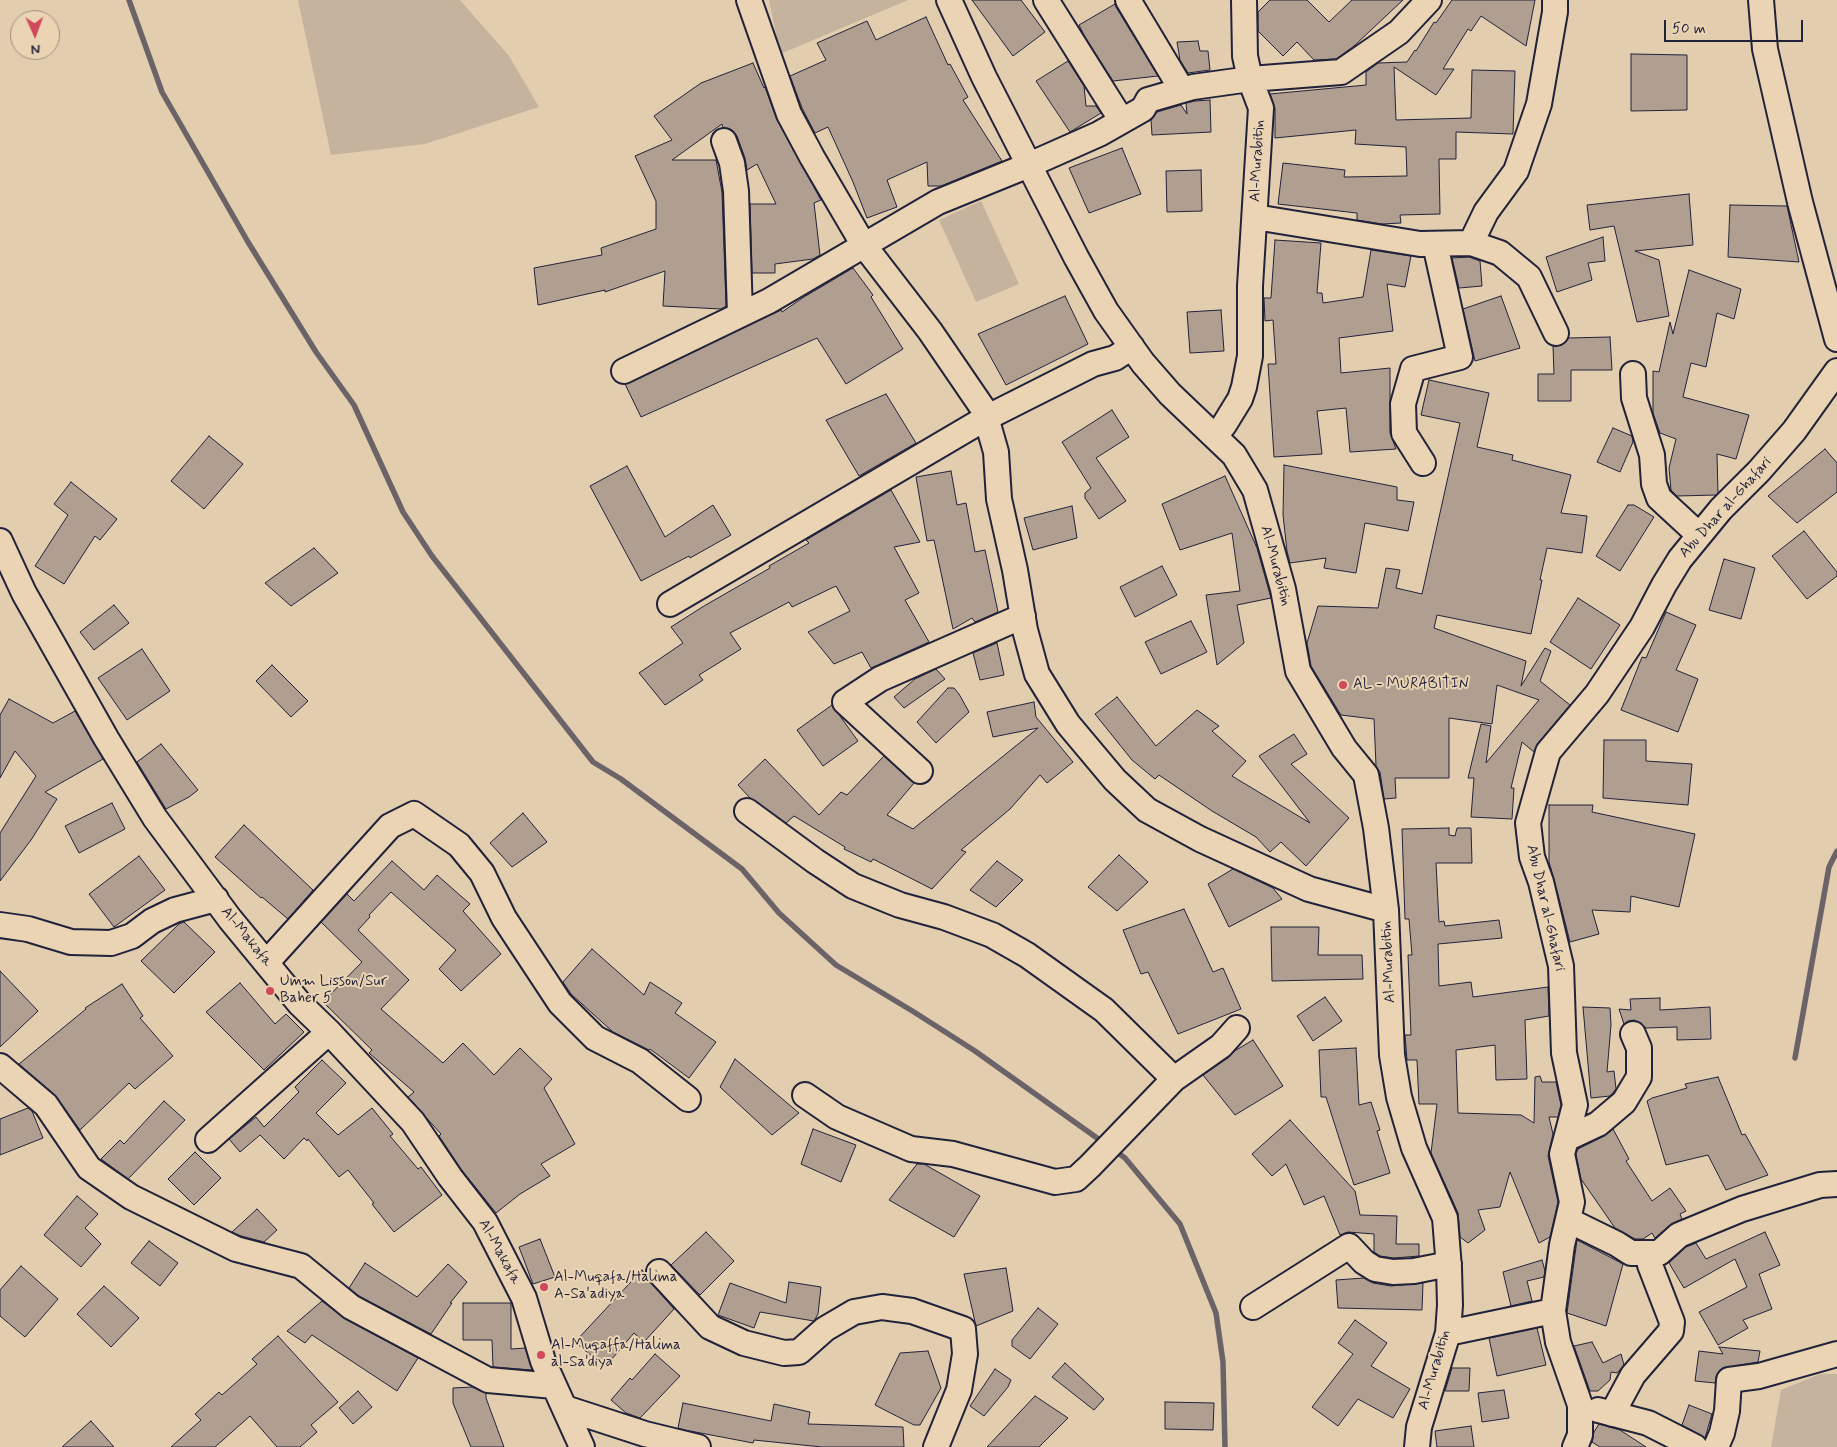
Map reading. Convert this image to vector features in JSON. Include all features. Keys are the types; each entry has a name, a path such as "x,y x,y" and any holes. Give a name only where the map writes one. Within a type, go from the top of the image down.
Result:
{"street":[{"path":"750,0 789,114 812,157 863,244 930,331 984,410 996,452 999,499 1037,674 1068,724 1115,780 1147,810 1200,839 1309,889 1386,910"},
{"name":"Al-Murabitin","path":"948,0 984,77 1098,296 1132,347 1170,394 1234,455 1255,490 1283,589 1298,671 1344,748 1366,775 1376,828 1386,910 1392,1055 1399,1097 1414,1148 1444,1218 1448,1264 1450,1305 1448,1333 1419,1427 1417,1447"},
{"path":"1046,0 1122,121"},
{"path":"1128,0 1182,90"},
{"name":"Al-Murabitin","path":"1215,436 1232,414 1240,399 1248,370 1250,286 1261,108 1250,79 1245,56 1244,0"},
{"path":"624,371 769,301 863,244 938,202 1099,134 1143,109 1148,100 1182,90 1250,79 1341,72 1399,32 1429,0"},
{"path":"1471,242 1486,212 1516,171 1539,104 1555,12 1555,0"},
{"path":"1761,0 1765,50 1803,211 1837,338"},
{"path":"724,141 732,163 736,191 740,314"},
{"path":"1255,217 1420,244 1471,242 1500,253 1529,277 1556,332"},
{"path":"1423,464 1404,433 1404,404 1413,369 1460,357 1435,244"},
{"path":"670,604 986,418 1092,364 1115,358 1132,347"},
{"name":"Abu Dhar al-Ghafari","path":"1576,1447 1580,1435 1580,1405 1558,1342 1553,1311 1555,1287 1572,1202 1562,1154 1575,1105 1564,1053 1561,966 1543,890 1532,857 1528,823 1548,752 1597,694 1642,628 1680,558 1721,509 1759,472 1794,431 1837,371"},
{"path":"1633,374 1634,398 1652,455 1654,484 1659,498 1699,535"},
{"name":"Al-Makafa","path":"0,541 24,593 106,738 155,818 216,899 300,1004 329,1032 413,1122 450,1177 485,1222 524,1298 543,1361 582,1447"},
{"path":"920,771 845,702 880,679 1023,616"},
{"path":"746,811 853,886 900,905 944,917 992,935 1027,955 1104,1010 1174,1079"},
{"path":"266,962 390,826 414,814 459,844 482,873 504,918 560,1002 595,1038 640,1061 688,1099"},
{"path":"0,925 28,929 71,942 111,943 132,936 152,921 175,910 216,899"},
{"path":"805,1095 837,1117 911,1149 952,1154 1055,1182 1076,1179 1174,1079 1221,1046 1237,1028"},
{"path":"208,1140 329,1032"},
{"path":"1566,1139 1598,1124 1624,1102 1639,1077 1640,1048 1633,1034"},
{"path":"0,1066 46,1105 89,1168 131,1198 236,1249 301,1266 351,1306 488,1380 554,1386"},
{"path":"1568,1220 1631,1253 1659,1253 1679,1235 1742,1209 1820,1184 1837,1184"},
{"path":"1253,1307 1349,1246 1364,1262 1375,1269 1393,1272 1414,1271 1448,1264"},
{"path":"1612,1414 1633,1375 1671,1331 1672,1322 1650,1265"},
{"path":"659,1272 710,1327 744,1343 784,1353 799,1352 825,1329 854,1312 882,1307 912,1311 963,1329 965,1354 959,1390 936,1447"},
{"path":"1448,1333 1553,1311"},
{"path":"1716,1447 1722,1433 1727,1411 1729,1380 1759,1376 1837,1354"},
{"path":"1580,1405 1648,1423 1694,1447"},
{"path":"565,1408 645,1434 698,1447"}],"shaded area":[{"path":"298,0 460,0 509,56 539,107 425,144 331,155"},
{"path":"769,0 908,0 780,54"},
{"path":"981,201 1019,284 976,302 939,220"},
{"path":"1820,1374 1837,1374 1837,1447 1771,1447 1781,1390"}],"building":[{"path":"972,0 1021,0 1045,32 1013,56"},
{"path":"1270,0 1307,0 1329,22 1352,0 1403,0 1354,46 1336,59 1314,60 1297,42 1283,56 1258,31 1258,12"},
{"path":"1452,0 1535,0 1526,46 1481,16 1471,31 1468,29 1443,69 1454,69 1436,95 1394,67 1396,120 1471,118 1472,70 1515,71 1513,134 1456,132 1456,159 1439,159 1440,214 1400,215 1401,223 1382,224 1357,220 1357,213 1278,204 1283,163 1345,170 1344,177 1407,176 1406,147 1355,144 1356,130 1275,138 1275,108 1270,94 1366,85 1366,72 1378,63 1407,62 1434,22 1436,23"},
{"path":"1115,4 1158,76 1113,81 1085,37 1079,25"},
{"path":"926,17 948,65 950,64 968,97 963,100 1002,161 941,186 928,186 927,162 887,180 897,207 867,218 828,127 815,133 802,108 790,76 826,60 817,43 867,21 876,40"},
{"path":"1198,41 1200,51 1208,51 1210,70 1188,73 1180,60 1177,42"},
{"path":"1631,54 1687,55 1687,110 1631,111"},
{"path":"1068,61 1084,86 1086,106 1096,106 1101,113 1070,132 1036,81"},
{"path":"753,63 765,87 777,120 821,200 814,203 820,255 813,259 775,264 775,273 752,273 750,204 776,204 757,164 747,170 737,136 732,130 723,128 722,124 672,160 716,160 722,192 726,306 721,309 663,306 665,271 605,292 605,290 538,305 534,268 602,255 601,248 656,229 656,201 635,156 672,140 654,116 701,83"},
{"path":"1210,100 1211,132 1152,135 1151,120 1157,112 1181,105 1187,114 1186,103"},
{"path":"1122,148 1141,194 1089,213 1069,168"},
{"path":"1201,170 1202,211 1167,212 1166,171"},
{"path":"1689,194 1693,245 1635,251 1659,260 1669,316 1637,322 1614,226 1590,230 1587,205"},
{"path":"1730,205 1787,206 1799,262 1728,257"},
{"path":"1603,237 1605,261 1588,263 1592,280 1557,292 1546,257"},
{"path":"1275,240 1321,243 1317,293 1322,293 1323,303 1363,297 1371,250 1411,256 1405,287 1387,284 1393,331 1339,338 1341,373 1390,368 1390,433 1396,449 1350,452 1346,408 1317,411 1322,454 1274,457 1268,364 1276,364 1273,320 1265,321 1264,298 1271,298"},
{"path":"1469,257 1480,261 1482,286 1459,288 1452,258"},
{"path":"853,268 873,295 871,297 903,349 846,384 817,338 641,417 625,384 781,310 782,312"},
{"path":"1689,270 1741,289 1734,319 1717,313 1706,367 1691,363 1683,397 1749,415 1736,459 1717,454 1718,493 1716,495 1677,496 1671,490 1669,468 1676,439 1660,433 1653,413 1653,371 1659,372 1670,322 1673,334"},
{"path":"1065,296 1088,344 1006,385 978,334"},
{"path":"1501,296 1520,348 1475,361 1463,309"},
{"path":"1221,310 1224,351 1190,353 1187,312"},
{"path":"1610,337 1612,370 1571,370 1571,401 1538,401 1538,374 1554,374 1553,346 1562,345 1568,338"},
{"path":"1429,380 1489,393 1477,447 1513,455 1512,460 1571,475 1561,513 1587,516 1582,553 1547,548 1531,634 1437,615 1434,628 1526,661 1521,686 1545,648 1551,651 1540,681 1570,705 1538,743 1534,752 1522,742 1511,788 1514,788 1512,819 1471,817 1474,778 1468,778 1481,724 1491,726 1486,763 1539,700 1497,685 1492,724 1449,718 1449,778 1395,778 1396,798 1384,799 1380,772 1376,766 1374,719 1341,715 1311,666 1307,643 1318,606 1378,608 1386,568 1400,570 1396,588 1422,594 1460,423 1421,415"},
{"path":"886,394 916,443 859,476 826,420"},
{"path":"1112,410 1129,437 1096,458 1126,501 1099,519 1085,498 1085,493 1091,488 1062,442"},
{"path":"1613,428 1632,436 1633,442 1620,472 1597,462"},
{"path":"209,436 243,464 204,509 171,481"},
{"path":"1825,449 1837,463 1837,492 1797,523 1768,496"},
{"path":"1284,465 1397,487 1397,500 1414,502 1408,531 1365,523 1356,573 1324,568 1326,558 1290,563 1283,515"},
{"path":"627,466 665,537 713,505 731,535 690,558 689,556 641,581 590,486"},
{"path":"951,471 957,505 966,503 975,552 985,550 998,612 975,622 972,618 953,629 934,540 927,541 916,477"},
{"path":"1225,476 1257,548 1271,598 1237,605 1244,643 1217,665 1206,595 1240,591 1232,533 1180,550 1162,504"},
{"path":"71,482 117,519 100,540 95,536 64,584 35,566 68,515 54,504"},
{"path":"891,490 920,542 894,547 919,593 905,600 929,642 871,668 862,652 834,664 808,632 850,611 836,586 792,607 789,602 730,633 741,649 699,675 703,680 665,705 639,673 683,643 671,627 809,543 806,540"},
{"path":"1628,505 1634,505 1654,517 1620,571 1596,556"},
{"path":"1072,506 1077,538 1033,550 1024,518"},
{"path":"1804,531 1837,572 1837,576 1807,599 1772,556"},
{"path":"314,548 338,573 291,606 265,583"},
{"path":"1724,559 1755,568 1741,619 1709,610"},
{"path":"1162,566 1177,595 1135,617 1120,587"},
{"path":"1578,598 1620,625 1591,669 1550,642"},
{"path":"114,605 129,623 94,650 80,632"},
{"path":"1666,612 1696,625 1676,670 1698,679 1678,732 1621,710 1642,657 1646,658"},
{"path":"1191,621 1207,652 1161,674 1145,642"},
{"path":"997,643 1004,675 980,680 973,653"},
{"path":"142,649 170,691 127,720 98,678"},
{"path":"272,665 308,701 291,717 256,681"},
{"path":"936,669 945,679 904,708 894,697 915,679"},
{"path":"948,688 954,688 969,712 936,743 917,722"},
{"path":"1117,697 1156,746 1197,710 1219,726 1212,731 1246,761 1232,776 1310,823 1259,756 1294,734 1307,754 1291,764 1349,818 1306,866 1281,842 1270,852 1256,837 1212,811 1159,775 1155,779 1132,760 1095,714"},
{"path":"9,699 53,723 75,711 103,759 45,792 57,799 31,840 0,881 0,833 36,776 15,751 0,778 0,715"},
{"path":"1034,702 1036,717 1073,762 1047,783 1040,775 1010,809 961,850 966,852 932,889 873,859 871,862 844,849 845,847 794,816 786,823 750,798 738,785 765,759 819,815 841,792 847,795 884,756 914,783 887,815 913,829 1038,728 993,737 987,712"},
{"path":"832,705 858,741 823,766 797,730"},
{"path":"1604,740 1646,740 1646,761 1692,764 1688,805 1603,798"},
{"path":"161,744 198,790 166,809 137,762"},
{"path":"112,803 125,829 79,853 65,826"},
{"path":"1549,805 1593,805 1592,812 1695,834 1679,907 1631,896 1630,912 1592,910 1599,934 1570,942 1549,862"},
{"path":"523,813 547,842 512,867 490,843"},
{"path":"244,825 313,890 288,919 215,857"},
{"path":"1449,828 1449,835 1455,836 1457,828 1471,828 1472,863 1436,863 1439,922 1444,921 1445,926 1499,920 1502,938 1438,944 1439,986 1471,982 1473,997 1548,987 1549,1016 1525,1020 1527,1079 1496,1080 1495,1045 1456,1050 1458,1113 1521,1115 1534,1123 1535,1077 1540,1076 1542,1082 1556,1082 1561,1105 1558,1117 1549,1117 1553,1134 1548,1156 1558,1202 1550,1237 1539,1243 1510,1172 1500,1207 1478,1210 1485,1230 1468,1243 1460,1237 1458,1213 1431,1153 1437,1104 1419,1104 1417,1060 1407,1060 1405,1035 1411,1035 1408,955 1412,955 1409,919 1405,919 1402,829"},
{"path":"1119,855 1148,882 1117,911 1088,887"},
{"path":"139,856 165,890 114,927 89,894"},
{"path":"392,861 424,890 437,875 470,904 463,911 501,954 461,991 439,969 456,950 391,892 369,915 370,917 358,930 409,980 381,1009 443,1063 463,1043 494,1075 520,1048 552,1079 544,1088 575,1144 541,1164 550,1176 520,1194 496,1213 461,1169 439,1136 441,1134 408,1097 414,1092 369,1053 372,1050 323,1002 362,962 321,922 347,894 354,901"},
{"path":"997,861 1023,880 996,907 970,890"},
{"path":"1233,869 1273,888 1282,899 1229,927 1208,884"},
{"path":"1184,909 1213,972 1223,968 1241,1009 1178,1034 1148,972 1141,974 1123,930"},
{"path":"184,922 215,952 174,993 141,961 179,924"},
{"path":"1271,927 1319,927 1318,955 1362,955 1363,979 1272,981"},
{"path":"592,949 644,995 650,982 682,1003 675,1013 716,1042 689,1078 650,1049 613,1032 571,994 563,982"},
{"path":"0,971 38,1011 0,1047"},
{"path":"240,983 275,1024 286,1014 304,1032 264,1070 206,1012"},
{"path":"122,984 143,1016 140,1018 173,1056 135,1089 129,1083 80,1130 55,1095 19,1064 85,1008"},
{"path":"1325,997 1342,1021 1313,1041 1297,1016"},
{"path":"1660,998 1660,1010 1710,1007 1711,1039 1677,1040 1677,1027 1646,1028 1634,1020 1624,1024 1619,1009 1631,1010 1630,999"},
{"path":"1583,1007 1610,1008 1611,1025 1607,1072 1614,1071 1616,1089 1610,1096 1591,1098"},
{"path":"1253,1040 1283,1086 1235,1115 1203,1075 1236,1050"},
{"path":"1356,1048 1359,1105 1371,1102 1380,1130 1377,1131 1390,1173 1354,1185 1326,1097 1321,1097 1319,1050"},
{"path":"735,1059 799,1113 772,1135 720,1087"},
{"path":"322,1060 346,1083 316,1113 338,1135 372,1108 393,1134 390,1136 418,1169 421,1167 442,1195 394,1232 348,1170 339,1177 308,1139 307,1141 304,1138 284,1159 260,1135 240,1152 229,1139 256,1117 264,1127 299,1092 295,1087"},
{"path":"1718,1077 1742,1135 1745,1134 1768,1175 1726,1190 1708,1155 1666,1165 1647,1101 1687,1088 1685,1084"},
{"path":"164,1101 185,1120 128,1179 101,1159 120,1140 124,1144"},
{"path":"28,1108 32,1111 43,1138 0,1155 0,1119"},
{"path":"1290,1120 1355,1191 1360,1215 1397,1216 1396,1244 1419,1244 1419,1256 1394,1258 1380,1256 1374,1252 1374,1234 1348,1232 1340,1235 1324,1196 1304,1205 1286,1164 1272,1176 1252,1154"},
{"path":"813,1129 856,1145 841,1182 801,1164"},
{"path":"1613,1129 1629,1159 1626,1161 1652,1201 1670,1188 1686,1211 1680,1214 1682,1219 1670,1225 1655,1238 1652,1233 1643,1239 1635,1239 1615,1228 1581,1179 1576,1154 1578,1149 1604,1136"},
{"path":"195,1152 221,1178 194,1205 168,1179"},
{"path":"917,1164 924,1164 980,1196 954,1237 889,1200"},
{"path":"77,1196 98,1214 85,1228 101,1244 81,1267 44,1235"},
{"path":"257,1209 277,1230 264,1242 232,1232"},
{"path":"706,1232 734,1261 700,1295 671,1265"},
{"path":"1765,1232 1780,1265 1759,1274 1772,1309 1743,1320 1748,1328 1718,1345 1699,1312 1747,1287 1735,1259 1684,1288 1669,1263 1686,1247 1696,1243 1706,1259"},
{"path":"540,1239 555,1277 533,1284 519,1247"},
{"path":"1577,1240 1623,1264 1606,1326 1567,1313"},
{"path":"149,1241 178,1263 160,1286 131,1263"},
{"path":"1542,1260 1545,1271 1544,1277 1527,1281 1532,1301 1511,1306 1503,1272"},
{"path":"365,1263 417,1297 448,1264 467,1282 450,1303 452,1303 431,1334 359,1296 349,1288"},
{"path":"21,1266 58,1299 25,1337 0,1316 0,1290"},
{"path":"1006,1268 1013,1311 976,1326 964,1274"},
{"path":"642,1270 649,1281 674,1309 644,1342 634,1333 605,1367 575,1342"},
{"path":"1364,1278 1373,1283 1391,1286 1423,1283 1422,1310 1338,1308 1336,1280"},
{"path":"789,1282 821,1287 818,1314 814,1321 760,1312 754,1328 718,1315 730,1283 786,1303"},
{"path":"104,1286 139,1318 111,1347 77,1314"},
{"path":"322,1301 345,1319 418,1358 397,1391 312,1335 305,1343 287,1331"},
{"path":"463,1303 511,1303 511,1349 525,1348 532,1370 493,1367 492,1340 463,1340"},
{"path":"1038,1308 1058,1324 1030,1359 1012,1346 1012,1340"},
{"path":"1355,1320 1387,1343 1371,1366 1410,1389 1393,1418 1358,1399 1338,1426 1312,1407 1353,1354 1338,1343"},
{"path":"1537,1328 1546,1365 1497,1376 1489,1338"},
{"path":"278,1336 338,1402 311,1425 317,1432 300,1447 277,1447 250,1416 215,1447 171,1447 201,1420 195,1414 219,1392 222,1395 257,1364 252,1359"},
{"path":"1592,1342 1603,1363 1621,1354 1624,1365 1617,1373 1611,1372 1610,1380 1598,1391 1590,1391 1574,1346"},
{"path":"1719,1347 1760,1351 1758,1362 1722,1368 1717,1374 1715,1383 1695,1381 1699,1351 1723,1354"},
{"path":"928,1351 941,1388 920,1425 914,1425 875,1405 900,1353"},
{"path":"655,1354 680,1376 640,1418 626,1413 611,1400"},
{"path":"1065,1363 1104,1399 1094,1410 1052,1377"},
{"path":"1452,1368 1470,1368 1469,1391 1445,1391"},
{"path":"995,1369 1011,1380 1008,1387 984,1416 970,1406"},
{"path":"472,1387 486,1393 486,1398 504,1447 471,1447 453,1403 453,1388"},
{"path":"1504,1390 1509,1418 1482,1422 1478,1393"},
{"path":"358,1391 372,1407 353,1424 339,1408"},
{"path":"1035,1396 1068,1418 1039,1447 987,1447"},
{"path":"1165,1402 1214,1403 1213,1430 1165,1429"},
{"path":"683,1403 771,1421 774,1404 810,1412 808,1424 903,1427 904,1447 822,1447 754,1440 753,1443 685,1430 678,1428"},
{"path":"1689,1405 1712,1414 1705,1438 1682,1425"},
{"path":"91,1421 114,1447 62,1447"},
{"path":"1599,1424 1620,1430 1646,1447 1600,1447 1592,1442 1594,1432"},
{"path":"1471,1426 1474,1447 1437,1447 1435,1431"}],"waterway":[{"path":"129,0 162,92 248,242 316,352 354,405 403,512 432,556 593,762 621,779 742,869 779,913 836,965 975,1051 1104,1143"},
{"path":"1795,1058 1829,867 1837,851"},
{"path":"1114,1150 1125,1158 1180,1224 1216,1313 1223,1362 1225,1447"}],"place":[{"name":"AL - MURABITIN","path":"1343,685"},
{"name":"Umm Lisson/Sur Baher 5","path":"270,991"},
{"name":"Al-Muqafa/Halima A-Sa'adiya","path":"544,1287"},
{"name":"Al-Muqaffa/Halima al-Sa'diya","path":"541,1355"}]}
